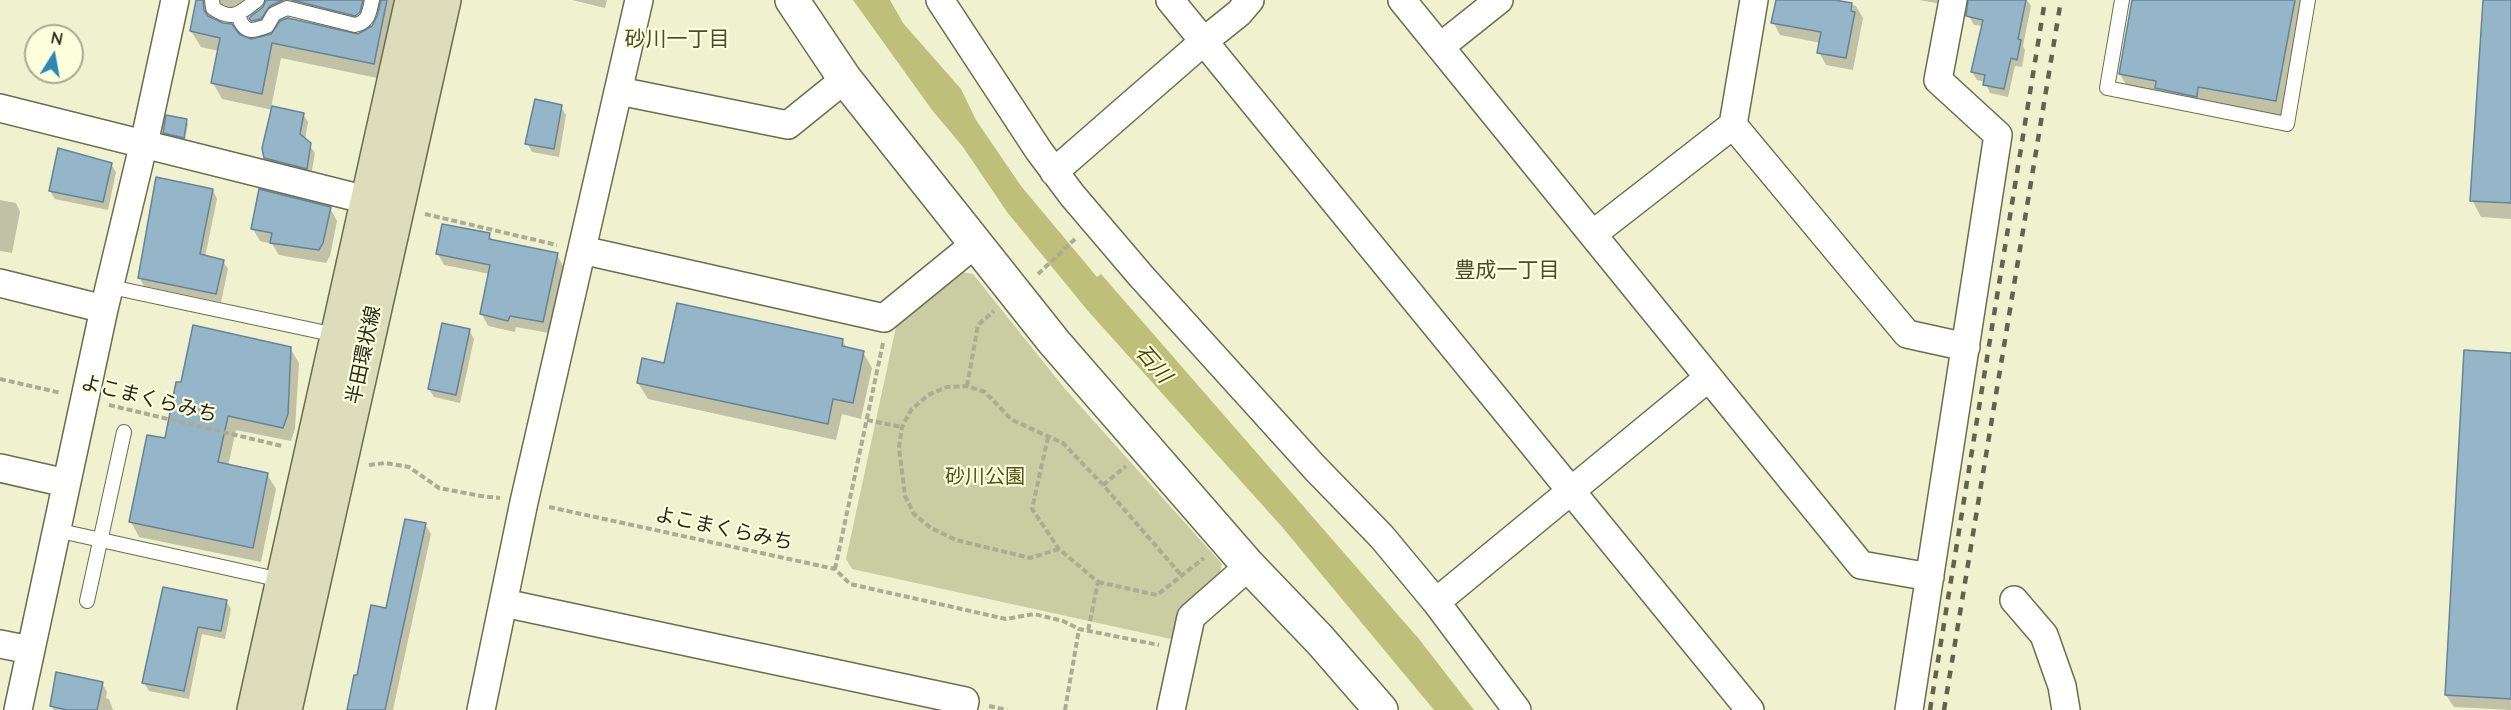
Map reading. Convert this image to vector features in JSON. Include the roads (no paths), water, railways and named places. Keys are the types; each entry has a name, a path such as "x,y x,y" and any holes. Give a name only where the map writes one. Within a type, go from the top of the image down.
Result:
{"main road":[{"name":"半田環状線","path":"254,710 281,580 412,0"},
{"name":"半田環状線","path":"285,710 444,0"}],"street":[{"path":"18,710 66,483 175,0"},
{"path":"481,710 524,502 639,0"},
{"path":"792,0 845,79 1054,342 1249,566 1320,640 1381,710"},
{"path":"939,0 1054,172 1134,268 1315,468 1382,537 1436,602 1517,710"},
{"path":"1170,0 1750,710"},
{"path":"1054,172 1239,13 1250,0"},
{"path":"1402,0 1861,565 1930,577"},
{"path":"1440,47 1499,0"},
{"path":"1593,234 1733,125 1754,0"},
{"path":"1909,710 1998,135 1938,80 1953,0"},
{"path":"619,91 788,125 845,79"},
{"path":"0,108 367,200"},
{"path":"1733,125 1907,334 1966,347"},
{"path":"582,250 884,318 976,243"},
{"path":"0,283 107,298"},
{"path":"1436,602 1708,378"},
{"path":"0,468 66,483"},
{"path":"1171,710 1191,617 1249,566"},
{"path":"2014,600 2044,635 2062,686 2066,710"},
{"path":"504,603 965,701 963,710"},
{"path":"0,644 30,650"}],"lane":[{"path":"212,0 213,8 223,15 237,15 257,0"},
{"path":"237,15 242,26 254,30 267,26 274,14 287,8 355,25 362,24 368,18 372,0"},
{"path":"2122,0 2107,88 2287,124 2308,0"},
{"path":"107,298 336,335"},
{"path":"87,601 124,432"},
{"path":"56,530 281,580"}],"water":[{"name":"石川","path":"853,0 890,0 903,23 961,89 976,120 1021,186 1097,277 1101,274 1419,639 1474,710 1434,710 1283,528 1088,311 1007,212 963,147 932,110"}],"railway":[{"path":"1930,710 2045,0"},
{"path":"1944,710 2061,0"}],"district":[{"name":"砂川一丁目","path":"677,40"},
{"name":"豊成一丁目","path":"1507,271"}],"park label":[{"name":"砂川公園","path":"985,477"}]}
